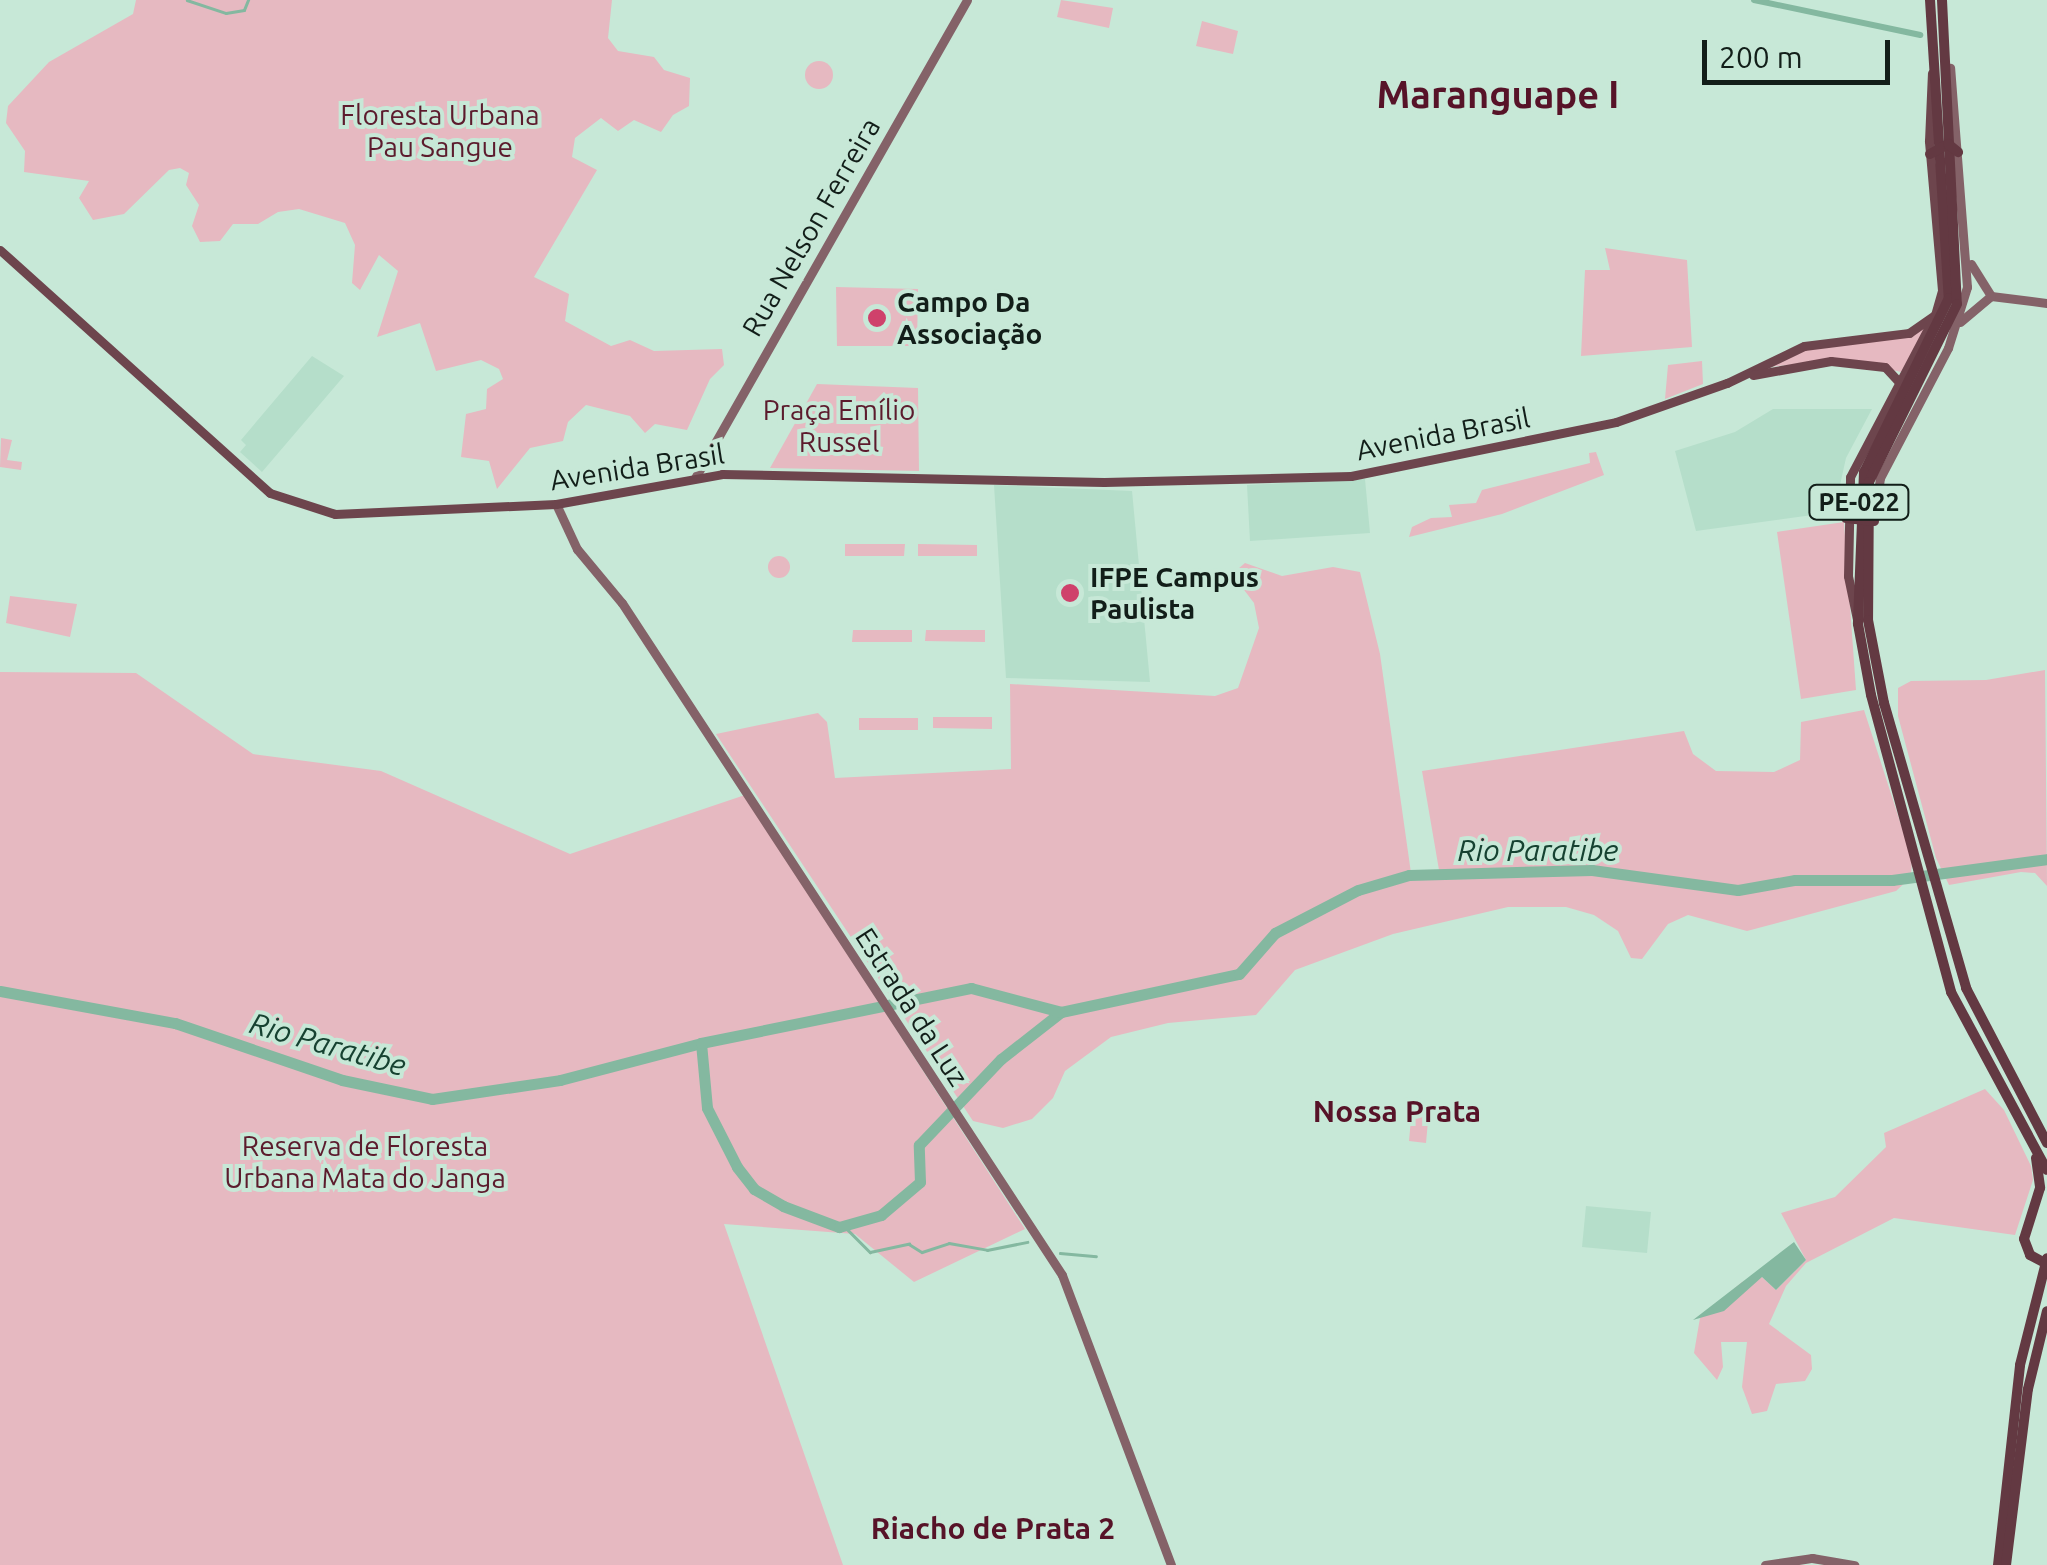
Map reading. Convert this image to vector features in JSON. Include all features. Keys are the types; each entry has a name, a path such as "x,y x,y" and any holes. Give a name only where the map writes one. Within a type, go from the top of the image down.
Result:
{"highway":[{"name":"PE-022","path":"1924,871 1875,664 1861,520 1869,482 1915,402 1958,304 1944,145 1932,73 1930,0"},
{"name":"PE-022","path":"1943,4 1944,145 1951,279 1941,324 1864,472 1858,624 1930,890 1966,988 1993,1033 2047,1143"},
{"path":"1930,154 1944,145 1958,152"},
{"path":"1941,264 1951,279"},
{"name":"PE-022","path":"1930,890 1951,992 2047,1170"},
{"path":"1979,1045 1993,1033"},
{"path":"1998,1565 2020,1365 2047,1262 2030,1255 2024,1242 2040,1188 2031,1138"},
{"path":"2006,1565 2028,1389 2047,1312"}],"main road":[{"name":"Rua Nelson Ferreira","path":"695,478 967,0"},
{"path":"1943,4 1966,252 1958,324"},
{"name":"PE-022","path":"1861,520 1850,478 1935,315 1941,264 1930,154 1932,73"},
{"name":"Avenida Brasil","path":"0,250 220,452 290,503 335,514 556,504 695,478 791,473 1104,482 1350,476 1575,432 1727,383 1830,361 1880,366 1898,382"},
{"path":"1966,252 1979,285 1992,296 2047,303"},
{"path":"1915,402 1958,324 1992,296"},
{"name":"Avenida Brasil","path":"1727,383 1804,346 1909,333 1935,315"},
{"name":"Estrada da Luz","path":"556,504 577,549 622,603 1080,1311 1171,1565"},
{"path":"1765,1565 1812,1558 1854,1565"}],"shaded area":[{"path":"312,356 344,376 262,472 240,452 246,445 241,440"},
{"path":"1773,409 1872,409 1846,458 1834,512 1696,531 1675,451 1735,432"},
{"path":"1365,479 1370,533 1250,541 1247,485"},
{"name":"IFPE Campus Paulista","path":"994,485 1132,491 1150,682 1006,678"},
{"path":"1586,1206 1651,1212 1647,1253 1582,1247"},
{"path":"1794,1242 1806,1260 1776,1290 1762,1277 1724,1311 1693,1320"}],"green space":[{"name":"Floresta Urbana Pau Sangue","path":"136,0 612,0 608,38 618,51 654,57 664,70 690,78 689,106 673,115 661,132 634,120 618,131 601,118 575,138 572,157 597,170 534,277 569,294 565,321 611,346 630,340 654,351 722,349 724,365 710,379 687,430 655,424 645,433 630,416 586,405 568,422 563,441 530,448 497,489 489,461 461,457 466,414 486,409 487,389 503,379 499,369 481,360 436,371 420,323 377,337 398,271 379,255 360,290 352,283 355,245 345,223 299,209 278,212 258,224 233,224 220,241 200,242 192,226 199,205 186,185 189,173 180,168 169,170 124,214 93,220 79,198 89,181 24,172 25,151 6,123 8,106 49,62 133,14"},
{"path":"1061,0 1113,8 1109,28 1057,17"},
{"path":"1202,21 1238,31 1233,54 1196,46"},
{"path":"819,61 829,65 833,75 829,85 819,89 809,85 805,75 809,65"},
{"path":"1605,248 1687,260 1692,347 1581,356 1585,270 1610,270"},
{"name":"Campo Da Associação","path":"836,287 918,289 917,346 837,346"},
{"path":"1931,322 1901,372 1852,360 1767,367 1807,347 1909,334"},
{"path":"1702,361 1703,384 1665,399 1668,365"},
{"name":"Praça Emílio Russel","path":"817,384 918,388 919,471 770,468"},
{"path":"1,438 12,440 7,460 22,462 21,470 0,467"},
{"path":"1596,452 1604,475 1502,514 1409,537 1412,527 1431,518 1452,517 1449,505 1476,503 1482,490 1590,463 1589,453"},
{"path":"1844,522 1856,690 1801,699 1777,532"},
{"path":"845,544 905,544 904,556 845,556"},
{"path":"918,544 977,545 977,556 918,556"},
{"path":"775,556 783,556 790,567 783,578 775,578 768,571 768,563"},
{"path":"1245,563 1282,576 1333,567 1360,572 1380,654 1411,873 1439,870 1422,771 1684,731 1693,754 1716,771 1774,772 1800,760 1801,722 1864,710 1912,859 1911,877 1896,891 1747,931 1688,915 1668,924 1642,959 1631,958 1618,931 1594,915 1566,907 1508,907 1393,934 1295,970 1256,1015 1168,1023 1111,1037 1065,1071 1053,1098 1032,1119 1003,1128 973,1121 716,734 818,713 827,722 835,778 1011,769 1010,684 1215,696 1238,688 1259,628 1254,603 1232,574"},
{"path":"10,596 77,604 70,637 6,623"},
{"path":"853,630 912,630 912,642 852,642"},
{"path":"926,630 985,630 985,642 925,641"},
{"path":"2045,670 2047,886 2035,873 2021,872 1949,885 1936,858 1898,716 1898,688 1911,681 1986,680"},
{"name":"Reserva de Floresta Urbana Mata do Janga","path":"0,672 136,673 253,754 381,771 570,854 745,795 1025,1229 914,1282 855,1234 724,1224 843,1565 0,1565"},
{"path":"933,717 992,717 992,729 933,728"},
{"path":"859,718 918,718 918,730 859,730"},
{"path":"1985,1089 2004,1110 2031,1166 2033,1180 2015,1235 1894,1218 1806,1263 1786,1286 1769,1324 1811,1355 1812,1369 1805,1381 1776,1384 1767,1411 1752,1414 1742,1387 1747,1342 1721,1342 1723,1367 1717,1380 1694,1353 1700,1318 1742,1282 1762,1277 1776,1290 1806,1260 1781,1213 1835,1197 1886,1147 1884,1133"},
{"path":"1412,1108 1429,1110 1426,1143 1409,1141"}],"waterway":[{"path":"187,0 226,13 244,10 248,0"},
{"path":"1754,0 1920,35"},
{"name":"Rio Paratibe","path":"0,991 175,1023 342,1080 432,1099 560,1080 701,1043 707,1108 737,1167 754,1189 783,1206 839,1227 881,1215 920,1182 919,1145 1001,1059 1061,1012 1239,974 1275,933 1358,890 1409,875 1592,870 1738,890 1795,880 1892,880 2047,859"},
{"name":"Rio Paratibe","path":"701,1043 971,988 1061,1012"},
{"path":"844,1226 870,1252 909,1244 922,1252 949,1243 987,1250 1027,1242"},
{"path":"1060,1253 1096,1256"}],"place":[{"name":"Campo Da Associação","path":"877,318"},
{"name":"IFPE Campus Paulista","path":"1070,593"}],"district":[{"name":"Maranguape I","path":"1498,95"},
{"name":"Nossa Prata","path":"1397,1111"},
{"name":"Riacho de Prata 2","path":"993,1528"}]}
